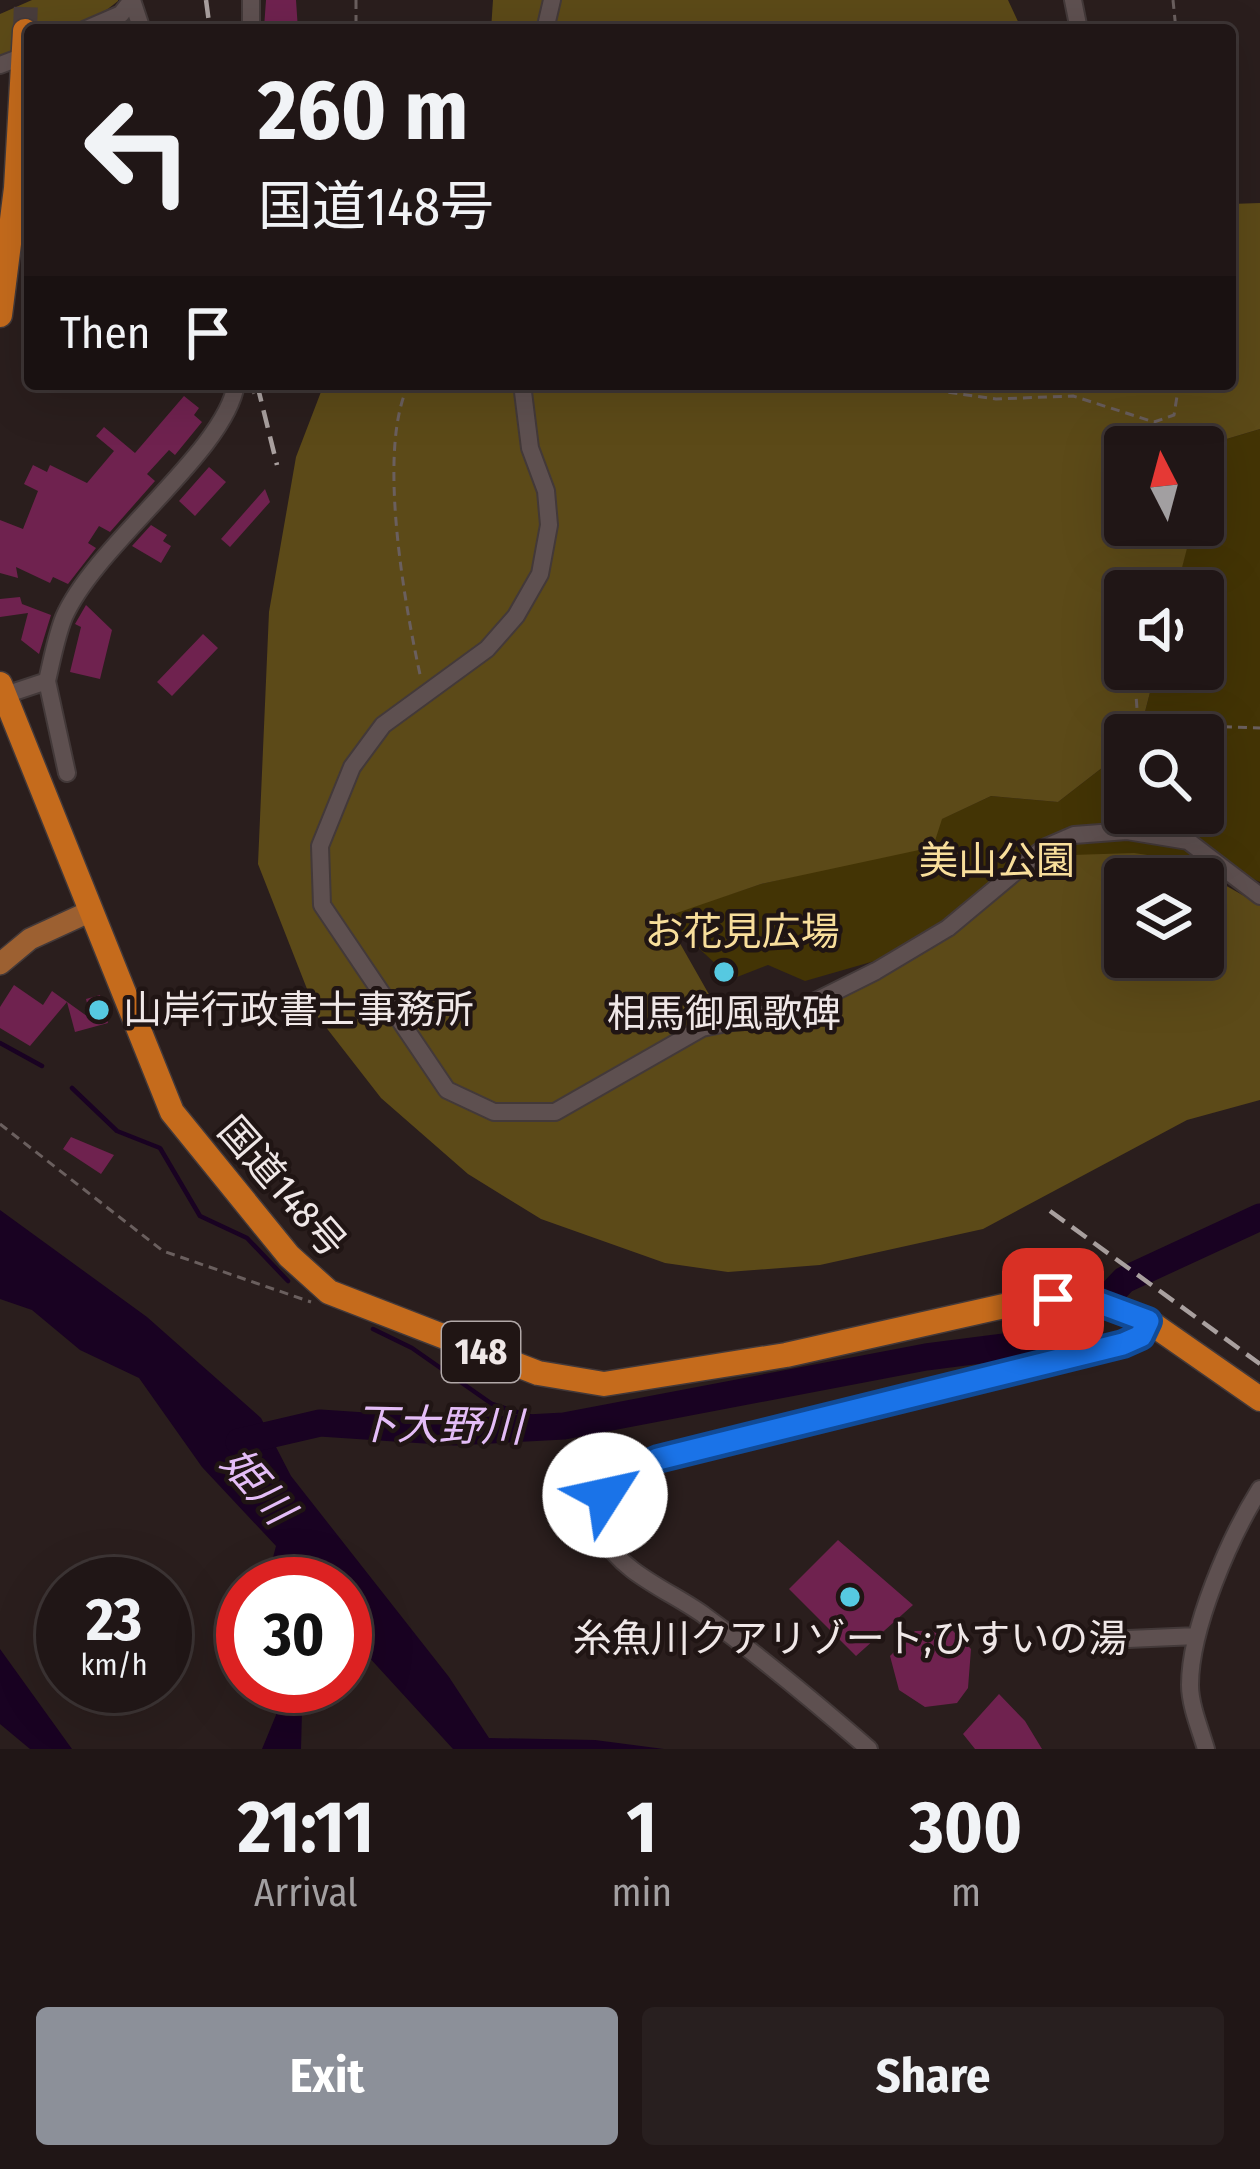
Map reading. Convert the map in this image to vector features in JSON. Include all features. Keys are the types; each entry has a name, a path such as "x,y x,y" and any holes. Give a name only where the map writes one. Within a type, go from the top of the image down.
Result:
{"highway":[{"path":"0,315 24,77"},
{"name":"国道148号","path":"2,690 172,1112 318,1286 538,1373 604,1384 786,1355 1031,1300 1088,1300 1148,1321 1260,1400"}],"main road":[{"path":"0,964 30,939 91,911"}],"street":[{"path":"98,24 121,14 132,0"},
{"path":"523,390 530,448 546,491 549,525 540,574 516,616 487,650 383,725 352,767 329,818 317,876 328,916 447,1090 494,1112 555,1112 702,1028 822,999 948,928 1044,848 1074,835 1127,831 1188,841 1260,896"},
{"path":"68,773 46,681 65,615 154,497 225,421 234,392"},
{"path":"2,690 46,681"},
{"path":"869,1749 702,1613 615,1555 600,1525 605,1495 630,1471 658,1459 1123,1344 1141,1336 1148,1321"},
{"path":"1206,1749 1189,1688 1197,1636 1242,1517 1260,1489"},
{"path":"1128,1639 1197,1636"}],"path":[{"path":"406,390 394,412 396,479 405,609 424,692"},
{"path":"932,390 996,399 1073,396 1154,422 1174,415 1178,390"},
{"path":"1224,726 1260,728"},
{"path":"0,1124 163,1251 310,1303 316,1296"}],"green space":[{"name":"美山公園","path":"1260,429 1260,882 1224,866 1224,858 1104,858 1104,895 805,981 768,965 732,979 664,916 761,884 842,865 991,796 1058,802 1104,766 1104,834 1224,834 1224,714 1144,714 1151,690 1224,690 1224,570 1181,570 1187,546 1224,546 1224,440"}],"shaded area":[{"path":"32,0 118,0 77,24 24,24 24,48 0,58 0,14"},
{"path":"493,0 1008,0 1019,24 491,24"},
{"path":"1260,203 1260,429 1224,440 1224,426 1104,426 1104,546 1188,546 1181,570 1104,570 1104,690 1151,690 1144,714 1104,714 1104,766 1058,802 991,796 942,819 933,847 761,884 665,917 719,1012 748,1022 794,1015 1035,866 1072,855 1134,853 1168,858 1104,858 1104,978 1224,978 1224,884 1260,905 1260,1100 1187,1120 983,1229 820,1265 728,1272 665,1263 541,1219 468,1174 381,1098 318,1017 258,864 269,612 296,457 322,390 1236,390 1236,204"}],"water":[{"name":"姫川","path":"0,1210 147,1317 261,1418 291,1476 355,1557 273,1557 276,1546 202,1467 139,1378 80,1350 32,1310 0,1299"},
{"path":"372,1579 449,1677 489,1738 595,1740 664,1749 453,1749 372,1660"},
{"path":"0,1649 36,1699 36,1713 46,1713 72,1749 30,1749 0,1724"},
{"path":"302,1713 301,1749 262,1749 276,1715"}],"building":[{"path":"266,0 296,0 298,24 264,24"},
{"path":"184,396 199,408 194,415 202,422 175,455 169,450 147,474 155,481 110,532 99,526 88,543 96,548 68,584 53,577 50,583 16,567 18,578 0,573 0,520 23,529 38,491 24,484 33,465 47,472 50,465 87,483 114,451 96,436 104,427 135,453"},
{"path":"209,467 226,482 195,516 179,501"},
{"path":"265,489 270,502 230,547 221,539"},
{"path":"151,525 167,535 163,541 171,546 161,563 132,546"},
{"path":"20,597 22,604 51,615 39,654 21,640 28,613 0,617 0,599"},
{"path":"86,605 112,630 100,679 70,672 81,627 75,624"},
{"path":"203,634 218,648 172,696 157,682"},
{"path":"14,985 43,1005 52,991 91,1019 86,999 100,995 108,1023 75,1032 67,1002 30,1046 0,1028 0,1007"},
{"path":"71,1137 114,1155 101,1174 63,1149"},
{"name":"糸魚川クアリゾート;ひすいの湯","path":"838,1540 913,1605 856,1656 789,1589"},
{"path":"952,1630 971,1649 968,1688 957,1703 925,1707 899,1690 890,1656 915,1631"},
{"path":"999,1694 1025,1721 1042,1749 975,1749 963,1734"}],"waterway":[{"path":"0,1043 42,1066"},
{"path":"72,1088 117,1131 160,1148 200,1216 247,1238 288,1281"},
{"name":"下大野川","path":"239,1442 320,1423 455,1432 564,1426 926,1357 1058,1340 1073,1334 1124,1280 1260,1217"},
{"path":"373,1329 412,1348 492,1404 560,1426"}],"tunnel":[{"path":"25,24 26,0"}],"railway":[{"path":"206,0 209,24"},
{"path":"258,390 277,465"},
{"path":"1050,1211 1260,1364"}],"place":[{"name":"相馬御風歌碑","path":"724,972"},
{"name":"山岸行政書士事務所","path":"99,1010"},
{"name":"糸魚川クアリゾート;ひすいの湯","path":"850,1597"}],"route":[{"path":"605,1495 630,1471 658,1459 1123,1344 1141,1336 1148,1321 1097,1302 1053,1299"}],"park label":[{"name":"お花見広場","path":"742,932"}]}
